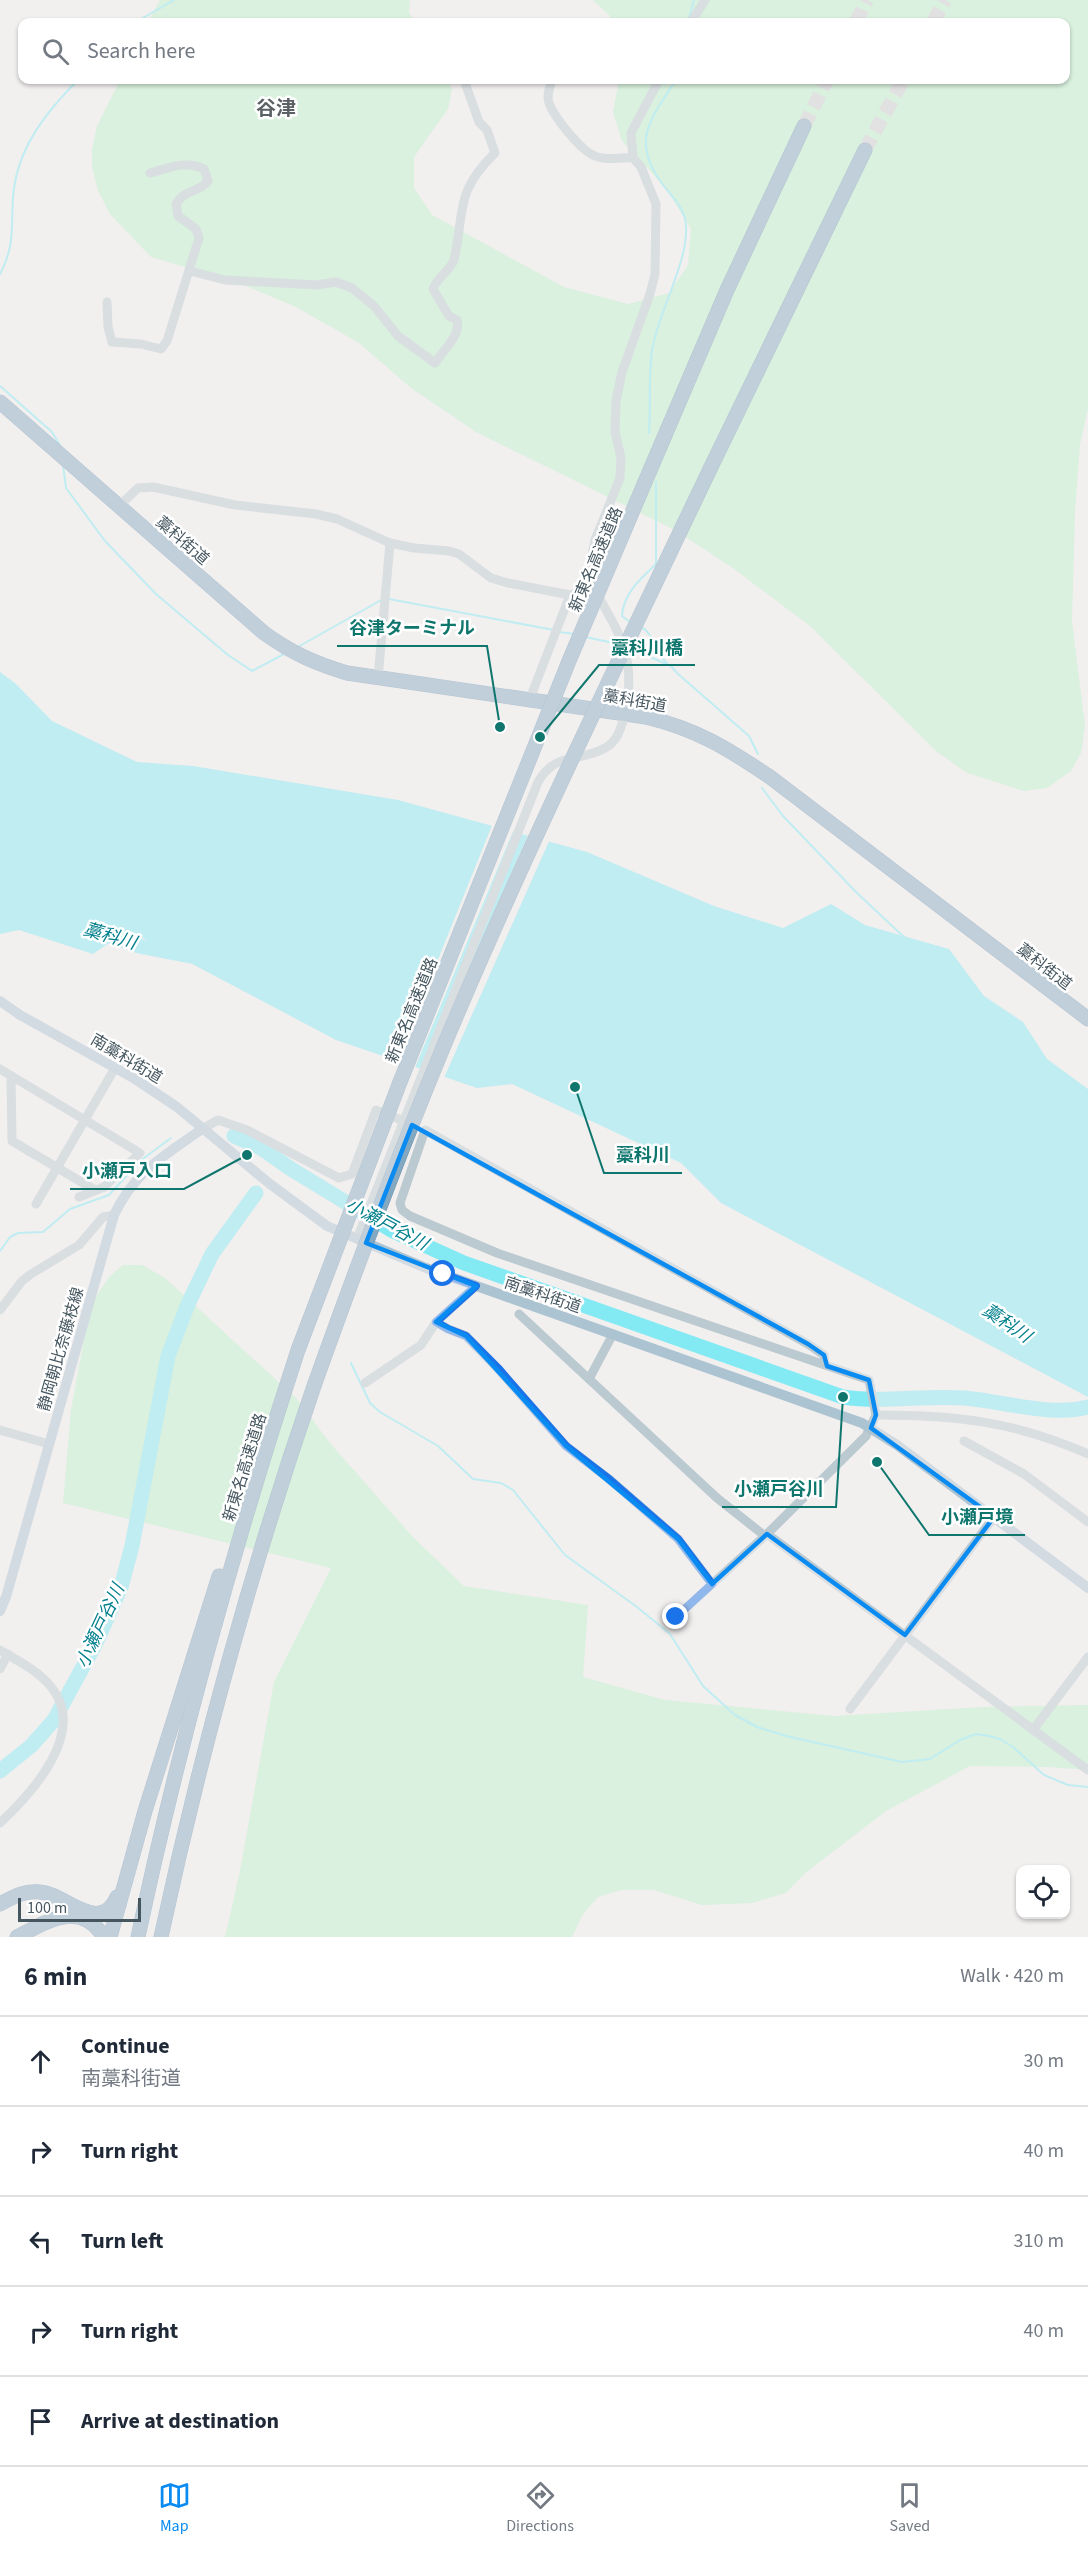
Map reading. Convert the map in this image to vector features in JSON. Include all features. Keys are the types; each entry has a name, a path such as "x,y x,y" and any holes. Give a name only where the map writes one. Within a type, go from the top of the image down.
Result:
{"highway":[{"name":"新東名高速道路","path":"138,1937 184,1738 225,1588 298,1350 400,1082 569,661 727,290 804,126"},
{"path":"161,1937 211,1728 245,1600 314,1386 384,1194 474,977 598,703 865,150"},
{"name":"藁科街道","path":"0,402 264,633 312,663 347,673 669,722 724,746 770,777 1088,1019"},
{"path":"110,1937 133,1852 219,1575 272,1431"},
{"path":"0,1904 25,1892 42,1892 57,1896 92,1914 105,1912 116,1899 133,1852"},
{"path":"17,1937 46,1922 63,1916 72,1916 88,1922 104,1937"}],"main road":[{"name":"南藁科街道","path":"0,1001 177,1107 270,1184 327,1226 426,1268 832,1411 871,1428 1088,1588"},
{"name":"静岡朝比奈藤枝線","path":"0,1611 6,1597 114,1215 124,1194 139,1174 202,1129"}],"street":[{"path":"694,18 705,0"},
{"path":"190,271 225,279 317,285 336,282 352,288 374,306 398,336 435,363 458,326 456,320 449,316 433,289 436,282 451,268 454,260 462,200 478,170 495,153 487,130 478,122 465,84"},
{"path":"551,84 548,93 549,103 577,144 592,155 602,158 633,158"},
{"path":"357,1239 538,782 544,771 557,761 607,748 619,734 629,694 627,654 620,634 593,587 591,560 595,540 620,478 621,458 615,432 616,401 622,372 655,274 656,204 641,167 633,158 631,133 657,84"},
{"path":"107,302 108,327 112,342 133,342 161,350 167,341 199,238 196,229 178,216 176,204 182,195 203,187 208,181 204,169 183,164 150,173"},
{"path":"118,507 138,488 153,487 235,505 316,514 337,519 390,543 414,548 449,550 459,554 491,578 570,595 593,587"},
{"path":"378,678 390,543"},
{"path":"529,701 570,595"},
{"path":"36,1203 115,1068"},
{"path":"0,1069 140,1153 104,1187 79,1197"},
{"path":"12,1076 12,1141 95,1190"},
{"path":"202,1129 218,1120 247,1130 339,1178 352,1174 376,1110 425,1130 808,1344 824,1355 825,1365"},
{"path":"425,1130 400,1203 402,1210 410,1216 497,1253 869,1380 876,1415 871,1428 766,1535 676,1617"},
{"path":"0,1310 22,1281 79,1245 103,1216 114,1215"},
{"path":"365,1383 421,1345 436,1322 476,1286"},
{"path":"519,1314 717,1498 1088,1770"},
{"path":"436,1322 466,1336 498,1368 566,1446 609,1479 678,1539 712,1584"},
{"path":"589,1379 613,1334"},
{"path":"876,1415 928,1416 989,1422 1038,1433 1088,1454"},
{"path":"0,1430 49,1444"},
{"path":"964,1441 1024,1474 1088,1522"},
{"path":"850,1709 994,1517"},
{"path":"0,1669 4,1652 42,1677 55,1692 64,1712 63,1732 48,1766 18,1806 0,1822"},
{"path":"1033,1730 1088,1657"}],"highlighted area":[{"path":"412,1125 808,1344 824,1355 827,1366 869,1380 876,1415 871,1428 994,1517 905,1635 767,1534 712,1584 678,1539 566,1446 466,1336 436,1322 476,1286 366,1243"}],"green space":[{"path":"160,0 410,0 409,13 412,18 150,18"},
{"path":"593,0 1088,0 1088,409 1080,444 1075,511 1072,621 1085,726 1081,753 1071,771 1047,788 1024,791 967,773 937,752 810,626 734,569 675,530 476,432 411,388 359,343 296,307 239,283 151,257 110,214 98,191 92,167 92,149 97,126 118,84 450,84 452,89 448,109 414,157 414,188 432,215 564,287 628,304 669,293 688,265 691,229 666,188 622,141 613,112 618,84 1070,84 1070,18 611,18"},
{"path":"123,1265 142,1265 165,1278 297,1399 329,1442 412,1536 464,1586 588,1605 583,1677 665,1700 834,1716 983,1707 1088,1705 1088,1770 970,1766 886,1811 804,1874 786,1893 752,1903 702,1905 654,1890 621,1890 598,1897 583,1914 572,1937 225,1937 240,1871 274,1682 331,1568 63,1503 71,1410 88,1317 95,1298 109,1277"}],"water":[{"path":"0,672 16,684 52,721 137,762 193,766 398,800 587,852 714,906 783,928 831,904 865,925 949,949 984,996 1023,1022 1047,1059 1088,1089 1088,1397 721,1203 681,1163 512,1084 477,1088 336,1040 128,930 93,954 19,930 0,934"}],"pier":[{"path":"493,823 514,829 414,1070 396,1064"},
{"path":"529,833 550,839 443,1080 423,1073"}],"waterway":[{"path":"143,18 174,0"},
{"path":"689,18 694,0"},
{"path":"0,274 10,246 15,181 26,148 44,119 74,84"},
{"path":"649,433 652,351 660,319 679,267 686,233 684,214 653,169 647,156 646,143 647,131 652,119 673,84"},
{"path":"0,386 52,432 61,447"},
{"path":"63,465 66,488 105,541 156,594 228,655 252,671 286,653"},
{"path":"630,622 622,616 629,594 656,564 656,482"},
{"path":"296,648 383,599"},
{"path":"389,599 554,630"},
{"path":"641,627 649,634 667,663"},
{"path":"559,632 574,634"},
{"path":"586,637 618,644"},
{"path":"629,648 671,666"},
{"path":"671,666 749,736 758,754"},
{"path":"762,788 783,816 856,892 905,938"},
{"name":"藁科川","path":"97,932 139,946 190,956"},
{"name":"小瀬戸谷川","path":"234,1136 261,1148 291,1169 393,1231 464,1263 843,1397 858,1399 964,1398 1059,1410 1088,1407"},
{"path":"0,1251 10,1237 18,1233 43,1232 70,1209 109,1195 140,1161 171,1138"},
{"name":"小瀬戸谷川","path":"0,1771 31,1746 54,1720 96,1643 121,1587 132,1546 168,1356 188,1304 212,1254 256,1193"},
{"path":"351,1363 370,1403 380,1412 438,1446 473,1479 501,1483 513,1490 565,1555 670,1634 703,1686 735,1715 757,1727 786,1736 902,1762 930,1759 960,1740 976,1734 989,1736 1000,1739 1013,1747 1044,1775 1068,1785 1088,1787"}],"tunnel":[{"path":"858,18 867,0"},
{"path":"935,18 945,0"},
{"path":"804,126 825,84"},
{"path":"865,150 901,84"}],"place":[{"name":"谷津ターミナル","path":"500,727"},
{"name":"藁科川橋","path":"540,737"},
{"name":"藁科川","path":"575,1087"},
{"name":"小瀬戸入口","path":"247,1155"},
{"name":"小瀬戸谷川","path":"843,1397"},
{"name":"小瀬戸境","path":"877,1462"}],"district":[{"name":"谷津","path":"276,108"}],"route":[{"path":"443,1274 476,1286 436,1322 466,1336 498,1368 566,1446 609,1479 678,1539 712,1584 676,1617"}]}
